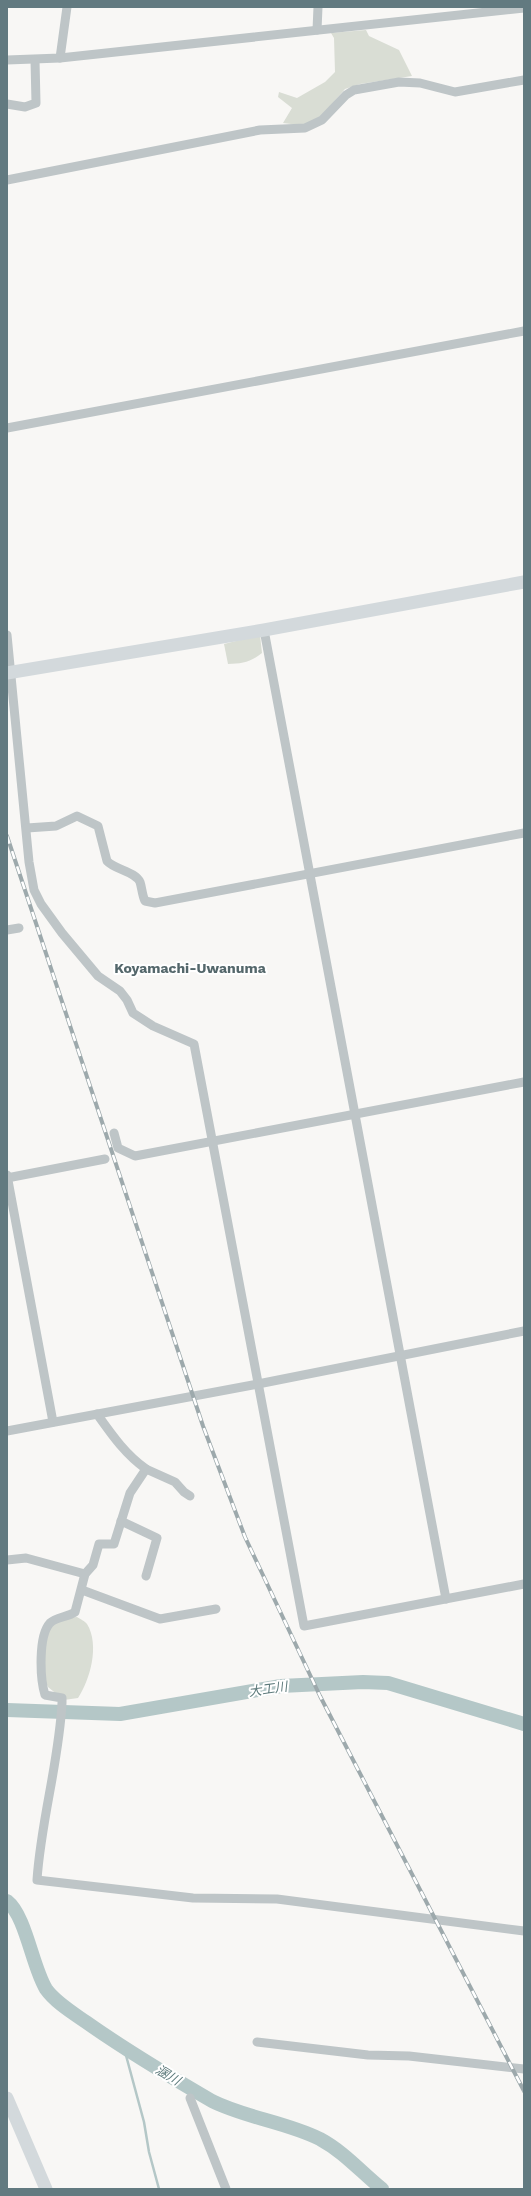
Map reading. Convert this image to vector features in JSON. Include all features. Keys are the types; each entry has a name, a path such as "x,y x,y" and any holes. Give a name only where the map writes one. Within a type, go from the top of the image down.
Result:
{"street":[{"path":"60,58 67,7"},
{"path":"317,30 318,7"},
{"path":"7,60 60,58 524,7 524,12"},
{"path":"7,104 25,107 36,103 35,60"},
{"path":"7,180 260,130 305,128 322,120 346,95 354,90 399,82 420,84 455,92 524,80"},
{"path":"7,428 524,330"},
{"path":"9,673 264,630 524,582"},
{"path":"264,630 446,1599"},
{"path":"7,635 9,673 27,828 29,862 34,890 41,904 62,933 98,976 120,991 127,1000 133,1013 153,1026 194,1044 304,1626 524,1584"},
{"path":"27,828 56,826 77,816 98,826 107,861 110,865 134,875 140,882 145,902 155,903 310,872 524,833"},
{"path":"7,930 19,928"},
{"path":"114,1133 118,1148 135,1156 524,1082"},
{"path":"53,1422 7,1177 105,1159"},
{"path":"7,1431 400,1357 524,1332"},
{"path":"97,1414 121,1447 132,1459 146,1469 175,1482 190,1496"},
{"path":"146,1469 130,1493 114,1544 99,1544 93,1565 84,1574 82,1590 75,1612 68,1617 51,1622 46,1629 44,1638 42,1686 45,1695 62,1698 62,1703 61,1727 43,1825 37,1880 192,1898 277,1899 524,1931"},
{"path":"121,1521 158,1538 146,1576"},
{"path":"7,1560 26,1558 84,1574"},
{"path":"82,1590 160,1619 216,1610"},
{"path":"257,2042 368,2055 409,2056 524,2069"},
{"path":"7,2098 46,2189"},
{"path":"190,2098 226,2189"}],"shaded area":[{"path":"366,30 369,36 399,50 412,76 360,84 345,89 316,122 299,125 283,123 292,108 278,97 279,92 297,98 325,82 335,72 334,38 331,33"},
{"path":"260,635 262,653 254,659 246,662 228,664 224,644"},
{"path":"77,1617 87,1624 91,1632 93,1642 92,1662 90,1672 78,1698 64,1700 48,1687 38,1666 46,1631 59,1618"}],"waterway":[{"name":"大工川","path":"7,1710 120,1714 281,1686 363,1682 388,1683 524,1724"},
{"name":"溷川","path":"7,1901 14,1908 24,1929 41,1979 46,1989 64,2007 101,2033 212,2101 238,2112 294,2128 329,2144 345,2156 382,2189"},
{"path":"124,2048 144,2122 149,2152 159,2189"}],"railway":[{"path":"7,836 203,1426 245,1537 320,1696 524,2091"}],"district":[{"name":"Koyamachi-Uwanuma","path":"190,968"}]}
